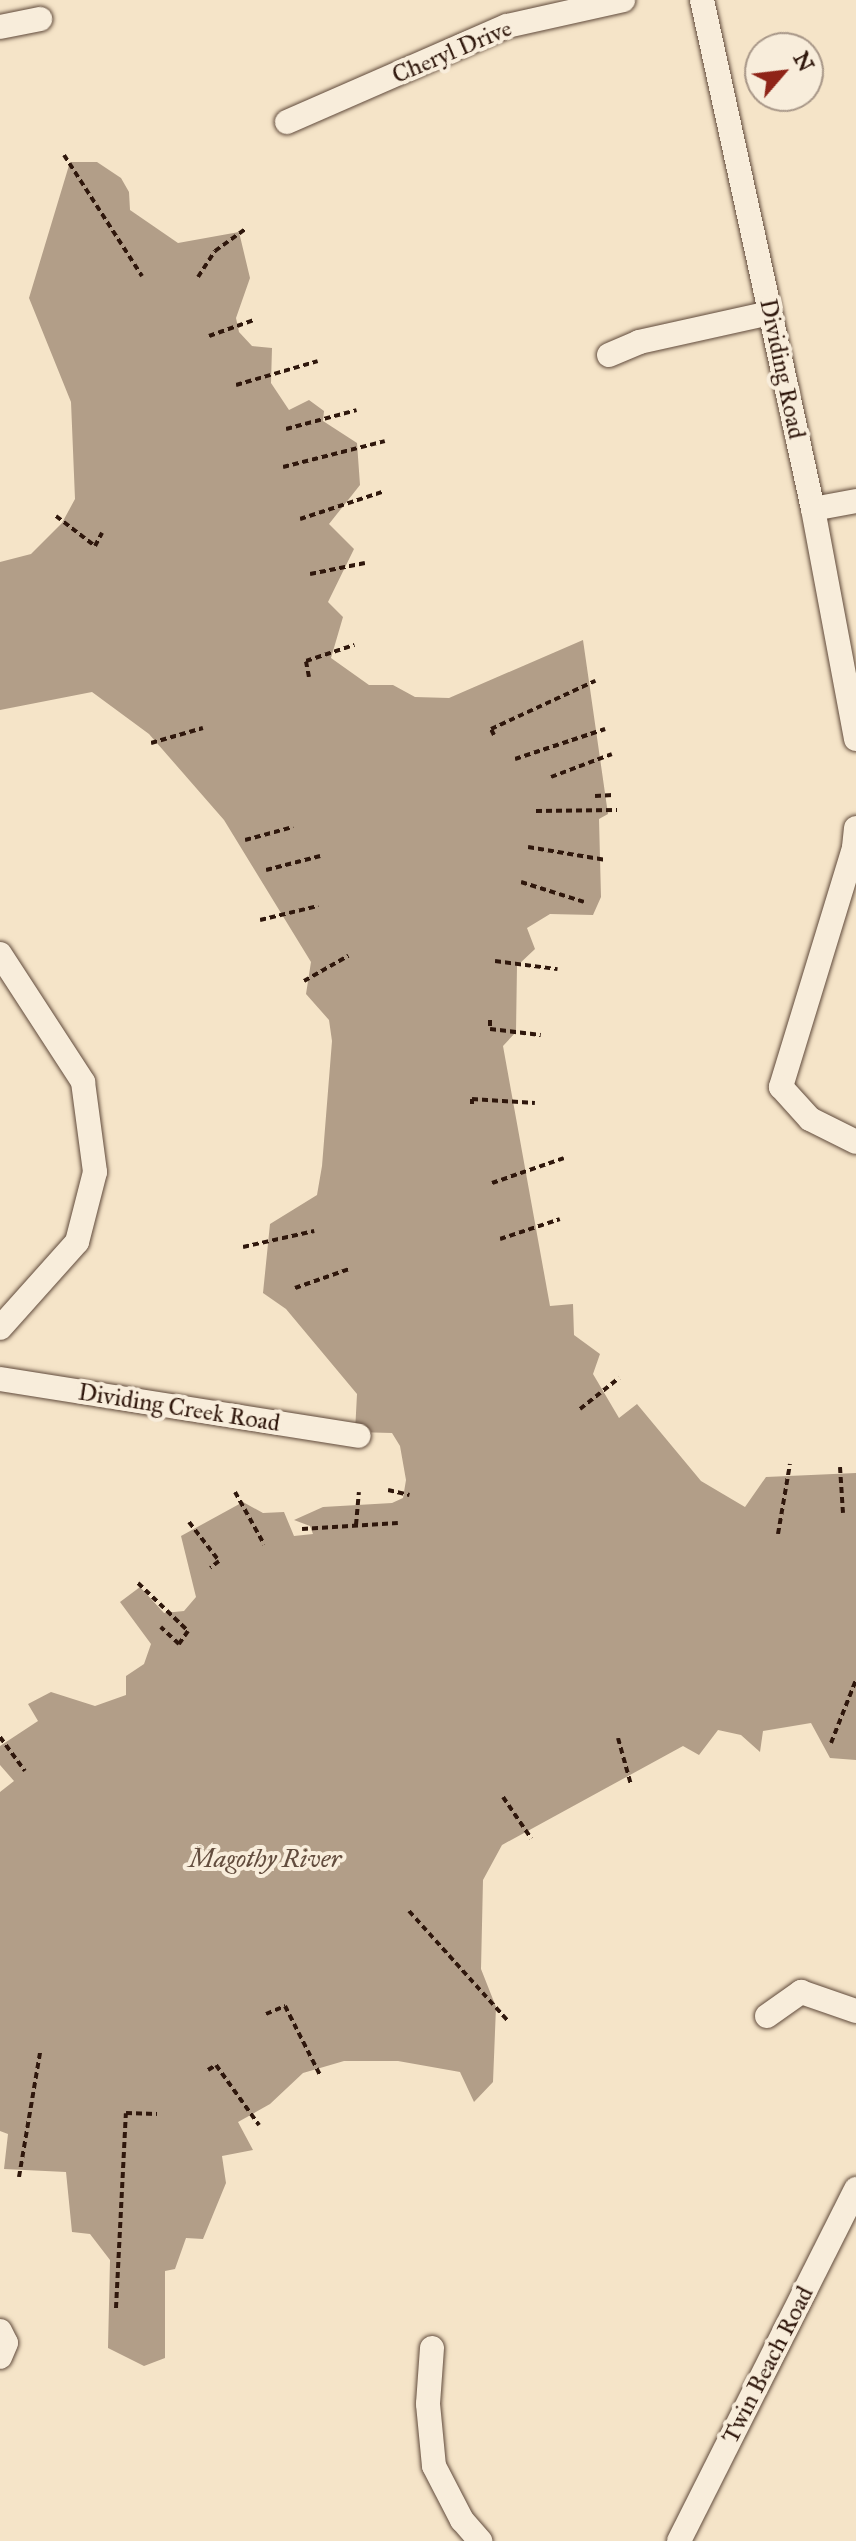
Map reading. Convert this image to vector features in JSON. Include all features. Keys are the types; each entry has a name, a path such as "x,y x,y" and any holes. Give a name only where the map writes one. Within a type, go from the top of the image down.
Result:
{"street":[{"name":"Cheryl Drive","path":"287,122 507,26 623,0"},
{"name":"Dividing Road","path":"702,0 813,509 856,739"},
{"path":"0,27 40,19"},
{"path":"609,355 639,342 770,313"},
{"path":"813,509 856,501"},
{"path":"856,828 854,848 781,1087 810,1119 856,1142"},
{"path":"0,954 83,1082 95,1172 77,1242 0,1328"},
{"name":"Dividing Creek Road","path":"0,1379 358,1436"},
{"path":"767,2016 801,1992 856,2011"},
{"name":"Twin Beach Road","path":"679,2541 856,2189"},
{"path":"0,2331 6,2343 0,2357"},
{"path":"432,2348 428,2404 434,2466 480,2541"}],"path":[{"path":"64,155 142,276"},
{"path":"198,277 215,251 247,228"},
{"path":"209,336 254,320"},
{"path":"236,385 318,361"},
{"path":"286,429 357,410"},
{"path":"283,467 385,441"},
{"path":"300,519 385,491"},
{"path":"56,516 95,546 102,533"},
{"path":"310,574 365,563"},
{"path":"309,677 306,661 354,645"},
{"path":"494,735 491,729 595,681"},
{"path":"151,743 203,728"},
{"path":"515,759 605,729"},
{"path":"551,777 612,754"},
{"path":"595,796 613,795"},
{"path":"536,811 617,810"},
{"path":"245,840 293,827"},
{"path":"528,847 606,860"},
{"path":"266,870 320,856"},
{"path":"521,882 584,902"},
{"path":"260,920 318,906"},
{"path":"304,981 348,956"},
{"path":"495,961 557,969"},
{"path":"490,1020 490,1029 541,1035"},
{"path":"472,1104 472,1099 535,1103"},
{"path":"492,1183 564,1158"},
{"path":"500,1239 560,1219"},
{"path":"243,1247 314,1231"},
{"path":"295,1288 349,1269"},
{"path":"580,1409 619,1378"},
{"path":"778,1534 790,1464"},
{"path":"840,1467 843,1513"},
{"path":"388,1490 409,1495"},
{"path":"235,1492 264,1544"},
{"path":"356,1525 359,1492"},
{"path":"189,1522 219,1561 210,1568"},
{"path":"302,1529 398,1523"},
{"path":"138,1583 188,1631 179,1644 161,1627"},
{"path":"831,1743 856,1680"},
{"path":"0,1737 25,1771"},
{"path":"618,1738 631,1785"},
{"path":"503,1797 531,1838"},
{"path":"409,1911 508,2021"},
{"path":"266,2014 285,2006 320,2075"},
{"path":"19,2177 40,2053"},
{"path":"208,2070 216,2065 259,2125"},
{"path":"116,2308 126,2113 157,2114"}],"water":[{"name":"Magothy River","path":"70,162 97,162 121,178 129,192 130,210 178,243 239,232 250,278 236,318 239,332 252,346 272,348 271,383 289,410 309,400 324,411 323,421 357,443 360,485 329,524 354,549 328,602 343,617 331,658 369,685 393,685 415,697 449,698 583,640 608,814 599,819 601,897 593,915 550,914 527,928 535,949 517,966 516,1032 503,1046 550,1306 573,1304 574,1335 600,1354 593,1374 619,1418 637,1404 701,1481 745,1507 766,1477 856,1473 856,1760 830,1758 811,1723 763,1731 760,1752 741,1735 718,1730 699,1755 683,1746 502,1845 483,1880 481,1969 496,2007 493,2082 474,2102 460,2072 398,2061 344,2061 303,2073 270,2104 238,2122 253,2150 222,2156 226,2183 203,2239 186,2238 175,2269 165,2271 165,2358 144,2366 108,2348 110,2260 90,2234 72,2232 66,2172 4,2169 8,2134 0,2131 0,1792 14,1781 0,1765 0,1746 38,1721 28,1704 51,1692 95,1706 126,1695 126,1676 144,1664 151,1644 120,1602 140,1587 164,1613 184,1611 196,1597 181,1536 243,1502 263,1513 284,1512 294,1536 313,1534 310,1526 294,1520 323,1507 392,1503 403,1498 406,1480 400,1446 392,1433 355,1432 357,1394 286,1309 263,1293 270,1224 317,1195 322,1166 332,1041 329,1020 306,994 311,962 224,820 149,734 92,692 0,710 0,562 31,554 62,523 75,499 71,402 29,298"}]}
